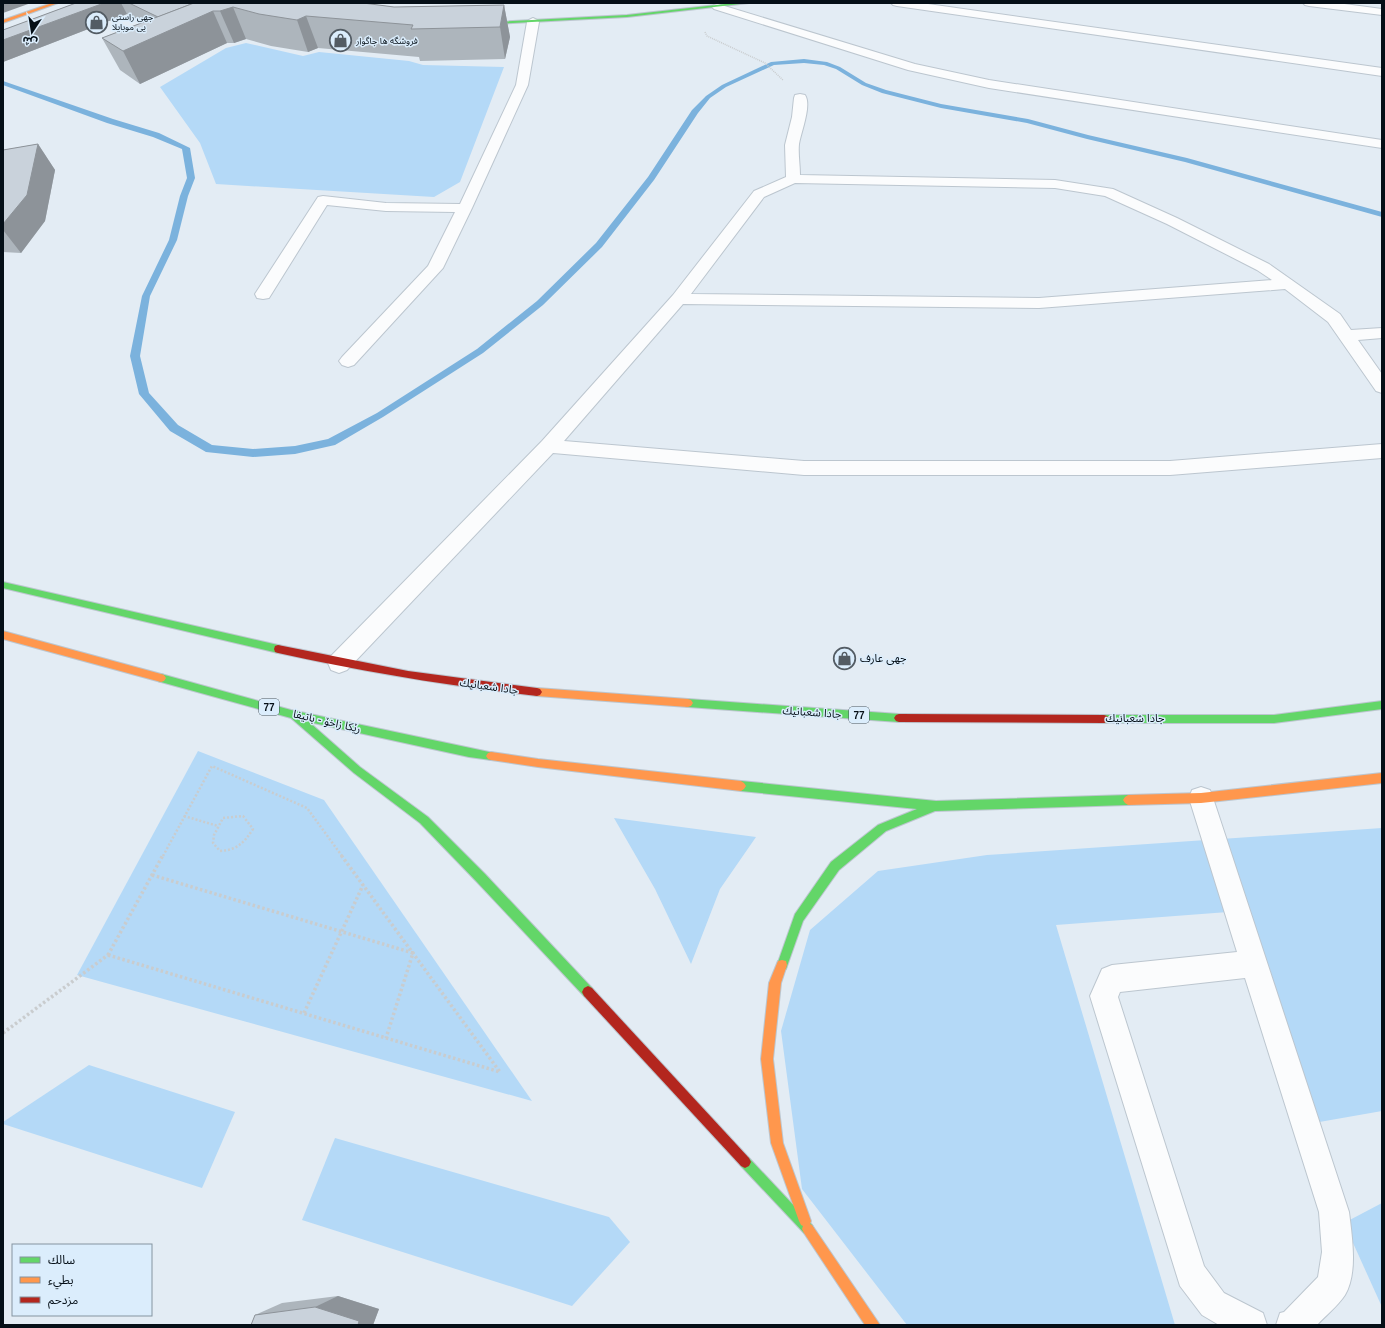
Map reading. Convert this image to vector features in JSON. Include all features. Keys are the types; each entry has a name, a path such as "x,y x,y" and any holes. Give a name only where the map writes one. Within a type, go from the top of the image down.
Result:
{"main road":[{"path":"3,22 56,3"},
{"path":"470,24 533,22 671,12 747,3"},
{"name":"77","path":"3,585 339,663"},
{"name":"رێکا زاخۆ - باتیفا","path":"3,635 291,714 469,753 538,763 936,806"},
{"name":"جادا شعبانيك","path":"339,663 481,686 551,694 902,718 1274,718 1382,705"},
{"path":"291,714 357,770 424,820 481,878 808,1229 873,1325"},
{"name":"77","path":"936,806 1201,798 1382,778"},
{"path":"808,1229 777,1142 767,1059 774,983 798,918 835,866 882,828 936,806"}],"street":[{"path":"897,3 1382,72"},
{"path":"1309,3 1382,12"},
{"path":"718,7 912,67 989,84 1382,144"},
{"path":"348,361 435,268 465,208 522,85 533,22"},
{"path":"793,179 792,145 799,117 800,98"},
{"path":"339,663 549,446 679,299 759,194 793,179 1055,184 1108,192 1172,221 1256,264 1288,284 1334,318 1382,387"},
{"path":"263,294 323,200 386,207 465,208"},
{"path":"679,299 1040,304 1288,284"},
{"path":"1346,336 1382,333"},
{"path":"549,446 804,468 1170,468 1382,451"},
{"path":"1201,798 1334,1212 1338,1252 1333,1285 1295,1324 1292,1325"},
{"path":"1251,1325 1213,1304 1191,1275 1104,996 1112,979 1255,964"}],"path":[{"path":"671,12 696,24 707,36 765,63"},
{"path":"3,1033 108,955 212,766 307,808 500,1072 108,955"},
{"path":"184,816 218,826"},
{"path":"242,816 253,829 244,844 230,850 220,851 213,844 214,835 218,826 223,818 242,816"},
{"path":"152,875 413,953"},
{"path":"304,1013 363,884"},
{"path":"386,1038 413,953"}],"shaded area":[{"path":"246,43 303,56 319,52 409,61 423,65 504,67 460,182 434,197 216,184 200,143 160,87 226,48"},
{"path":"198,751 324,800 532,1101 77,975"},
{"path":"614,818 756,837 720,889 691,964 655,889"},
{"path":"1382,828 1382,1111 1308,1124 1228,912 1056,925 1175,1325 907,1325 802,1189 781,1031 810,930 878,871 987,855"},
{"path":"89,1065 235,1112 202,1188 3,1124 3,1122"},
{"path":"335,1138 609,1217 630,1242 572,1306 302,1220"},
{"path":"1382,1203 1382,1307 1344,1223"}],"building":[{"path":"76,3 104,3 3,40 3,30"},
{"path":"129,3 194,3 158,17"},
{"path":"194,3 363,3 394,7 504,5 500,27 411,29 413,25 306,16 297,20 259,14 233,7 220,11 213,11 123,51 102,38"},
{"path":"38,144 27,195 3,224 3,150"},
{"path":"315,1307 359,1321 358,1325 251,1325 255,1315"}],"waterway":[{"path":"3,83 110,121 156,135 186,148 191,178 184,196 173,240 146,296 135,356 144,394 174,428 210,449 253,453 295,450 331,442 380,415 480,351 540,303 599,245 651,178 695,112 708,97 724,86 773,63 804,61 825,63 838,68 864,84 884,92 941,106 1028,121 1087,137 1187,160 1382,215"}],"traffic: fast":[{"path":"477,24 627,16 747,3"},
{"path":"3,585 278,649"},
{"path":"161,678 291,714 469,753 491,756"},
{"path":"688,703 899,718"},
{"path":"1104,719 1274,719 1382,705"},
{"path":"294,715 357,770 424,820 481,878 588,992"},
{"path":"741,786 936,806 1128,800"},
{"path":"782,965 799,918 835,866 882,828 935,806"},
{"path":"745,1162 808,1229"}],"traffic: slow":[{"path":"3,22 56,3"},
{"path":"3,635 161,678"},
{"path":"537,692 688,703"},
{"path":"491,756 538,763 741,786"},
{"path":"1128,800 1201,798 1382,778"},
{"path":"782,965 775,983 767,1059 777,1143 805,1221"},
{"path":"808,1229 873,1325"}],"traffic: jam":[{"path":"278,649 408,675 537,692"},
{"path":"899,718 1104,719"},
{"path":"588,992 745,1162"}],"place":[{"name":"جهى راستى يى موبايلا","path":"96,22"},
{"name":"فروشگه ها جاگوار","path":"340,41"},
{"name":"جهى عارف","path":"845,658"}]}
